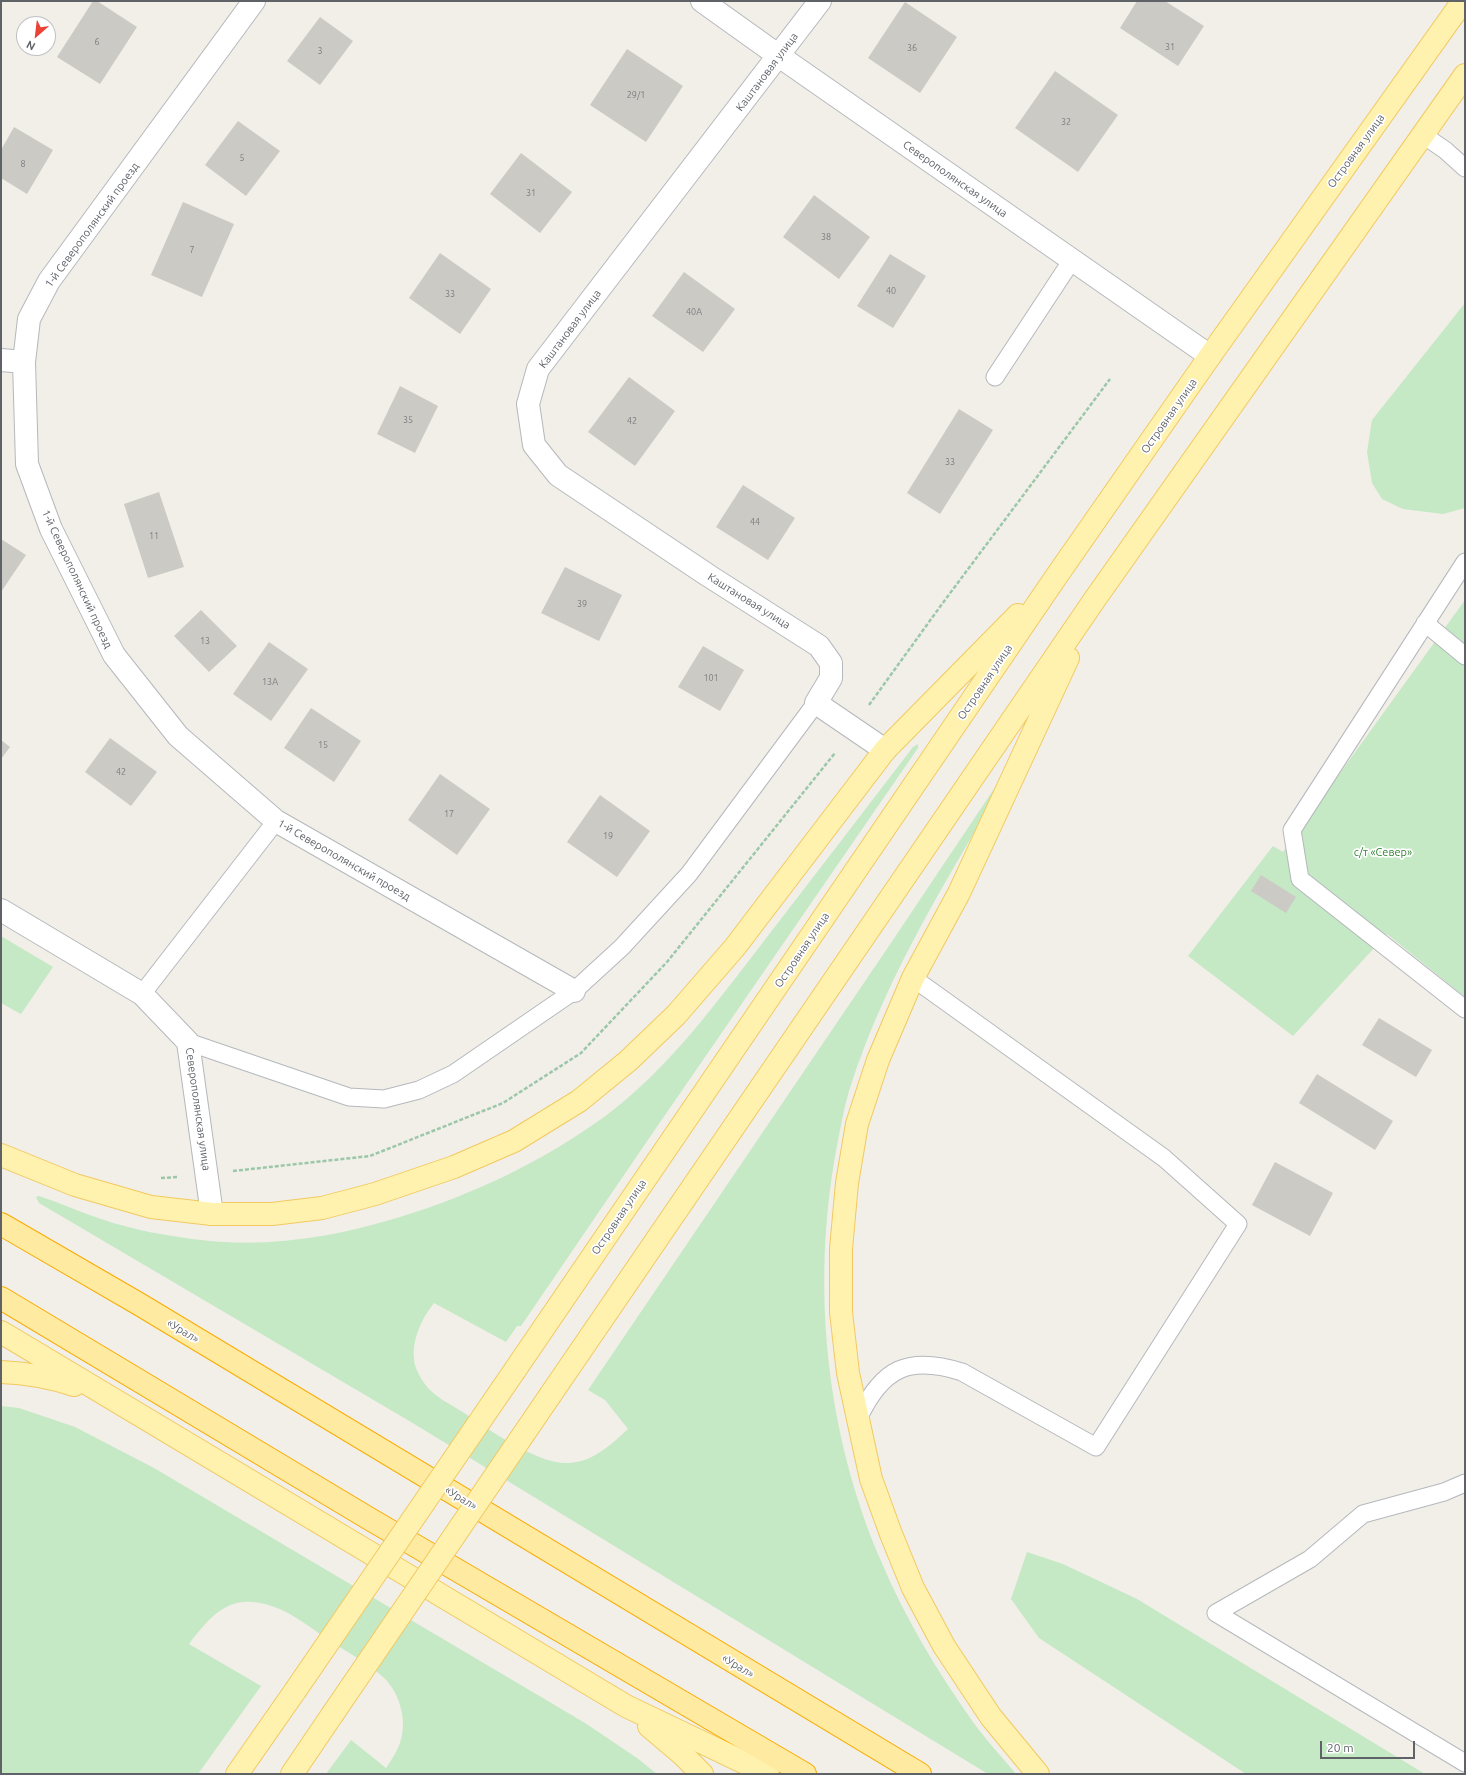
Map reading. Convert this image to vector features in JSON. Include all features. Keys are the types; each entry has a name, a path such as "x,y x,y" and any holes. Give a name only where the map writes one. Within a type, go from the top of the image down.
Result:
{"highway":[{"name":"«Урал»","path":"1,1224 145,1308 920,1774"},
{"path":"1,1298 375,1522 805,1774"}],"main road":[{"name":"Островная улица","path":"237,1774 515,1370 1058,574 1210,356 1463,1"},
{"path":"292,1774 1096,599 1465,76"},
{"path":"1,1155 75,1185 150,1207 212,1214 272,1214 322,1208 375,1194 454,1167 514,1141 579,1101 628,1062 681,1010 735,947 885,750 1058,574"},
{"path":"1038,1774 991,1717 944,1646 913,1588 871,1479 848,1373 841,1312 841,1250 847,1183 857,1124 878,1060 913,978 959,893 1096,599"},
{"path":"1,1332 626,1706 768,1774"},
{"path":"1,1372 18,1372 51,1378 106,1396"},
{"path":"626,1706 682,1754 702,1774"}],"street":[{"name":"1-й Северополянский проезд","path":"254,1 50,281 29,319 24,362 27,464 51,529 114,655 178,736 276,821 574,991"},
{"name":"Северополянская улица","path":"702,1 1210,356"},
{"name":"Каштановая улица","path":"816,703 831,678 831,663 819,646 709,576 558,475 534,445 528,404 538,369 820,1"},
{"path":"1,360 24,362"},
{"path":"816,703 885,750"},
{"name":"Северополянская улица","path":"1,910 142,994 188,1042 212,1214"}],"lane":[{"path":"1423,135 1445,150 1465,168"},
{"path":"996,377 1072,260"},
{"path":"1465,562 1424,623 1292,830 1300,879 1465,1008"},
{"path":"1424,623 1465,656"},
{"path":"188,1042 349,1098 384,1099 419,1090 453,1074 574,991 622,947 689,874 816,703"},
{"path":"142,994 276,821"},
{"path":"858,1419 868,1398 883,1380 902,1368 921,1364 942,1366 962,1372 1096,1447 1238,1224 1164,1158 913,978"},
{"path":"1465,1483 1444,1492 1363,1514 1310,1559 1216,1613 1465,1763"}],"path":[{"path":"869,705 942,604 1110,380"},
{"path":"158,1179 207,1174"}],"green space":[{"path":"1465,303 1465,508 1443,514 1403,509 1382,499 1372,483 1367,452 1372,420"},
{"name":"с/т «Север»","path":"1465,600 1465,997 1387,934 1293,1036 1188,956 1273,846 1283,852"},
{"path":"918,744 918,748 521,1326 517,1326 506,1342 434,1303 422,1322 416,1336 414,1359 415,1366 421,1378 435,1395 513,1444 542,1458 556,1462 578,1462 594,1456 602,1451 628,1429 605,1400 588,1390 1024,744 1026,745 928,914 884,1000 865,1045 849,1091 840,1128 828,1202 825,1255 825,1307 828,1359 836,1411 847,1462 862,1512 890,1582 922,1644 973,1722 1016,1774 988,1774 411,1422 39,1203 36,1197 39,1196 113,1223 163,1234 226,1242 277,1242 326,1235 376,1224 427,1208 480,1188 506,1176 556,1149 604,1117 649,1078 670,1057 709,1012 913,747"},
{"path":"1,936 53,967 21,1014 1,1003"},
{"path":"1,1406 19,1408 75,1427 154,1468 585,1723 637,1758 657,1774 326,1774 351,1740 386,1768 398,1748 402,1735 402,1712 397,1696 388,1682 377,1672 298,1619 266,1604 243,1602 226,1607 219,1611 206,1623 189,1644 261,1686 198,1774 1,1774"},
{"path":"1027,1552 1063,1564 1137,1599 1425,1774 1246,1774 1039,1638 1011,1599"}],"building":[{"path":"93,1 97,1 137,27 100,84 57,57"},
{"path":"1137,1 1165,1 1204,26 1178,66 1120,28"},
{"path":"905,2 957,37 920,93 868,58"},
{"path":"320,17 353,41 320,85 287,61"},
{"path":"627,49 683,86 646,142 590,105"},
{"path":"1055,71 1118,115 1078,172 1015,128"},
{"path":"238,121 280,151 246,196 205,165"},
{"path":"14,127 53,150 27,194 1,178 1,150"},
{"path":"521,153 572,192 540,233 490,194"},
{"path":"814,195 870,237 839,279 783,237"},
{"path":"183,202 234,224 202,297 151,275"},
{"path":"440,253 491,289 460,334 409,298"},
{"path":"890,254 926,276 893,328 857,306"},
{"path":"684,272 735,309 703,352 652,316"},
{"path":"629,377 675,411 635,466 588,432"},
{"path":"400,386 438,406 415,453 377,434"},
{"path":"959,409 993,430 940,514 907,493"},
{"path":"743,485 795,518 768,560 716,527"},
{"path":"159,492 184,567 148,578 124,504"},
{"path":"1,539 26,555 1,592"},
{"path":"565,567 622,595 599,641 541,613"},
{"path":"201,610 237,646 209,672 174,636"},
{"path":"269,642 308,669 271,721 233,694"},
{"path":"703,646 744,670 720,711 678,687"},
{"path":"311,708 361,741 334,782 284,748"},
{"path":"110,738 157,772 131,806 85,772"},
{"path":"1,740 10,747 1,759"},
{"path":"440,774 490,809 457,855 408,820"},
{"path":"600,795 650,831 617,877 567,842"},
{"path":"1261,875 1296,897 1286,913 1251,891"},
{"path":"1379,1018 1432,1050 1416,1077 1362,1045"},
{"path":"1317,1074 1393,1121 1375,1150 1299,1103"},
{"path":"1275,1162 1333,1193 1310,1236 1252,1205"}]}
